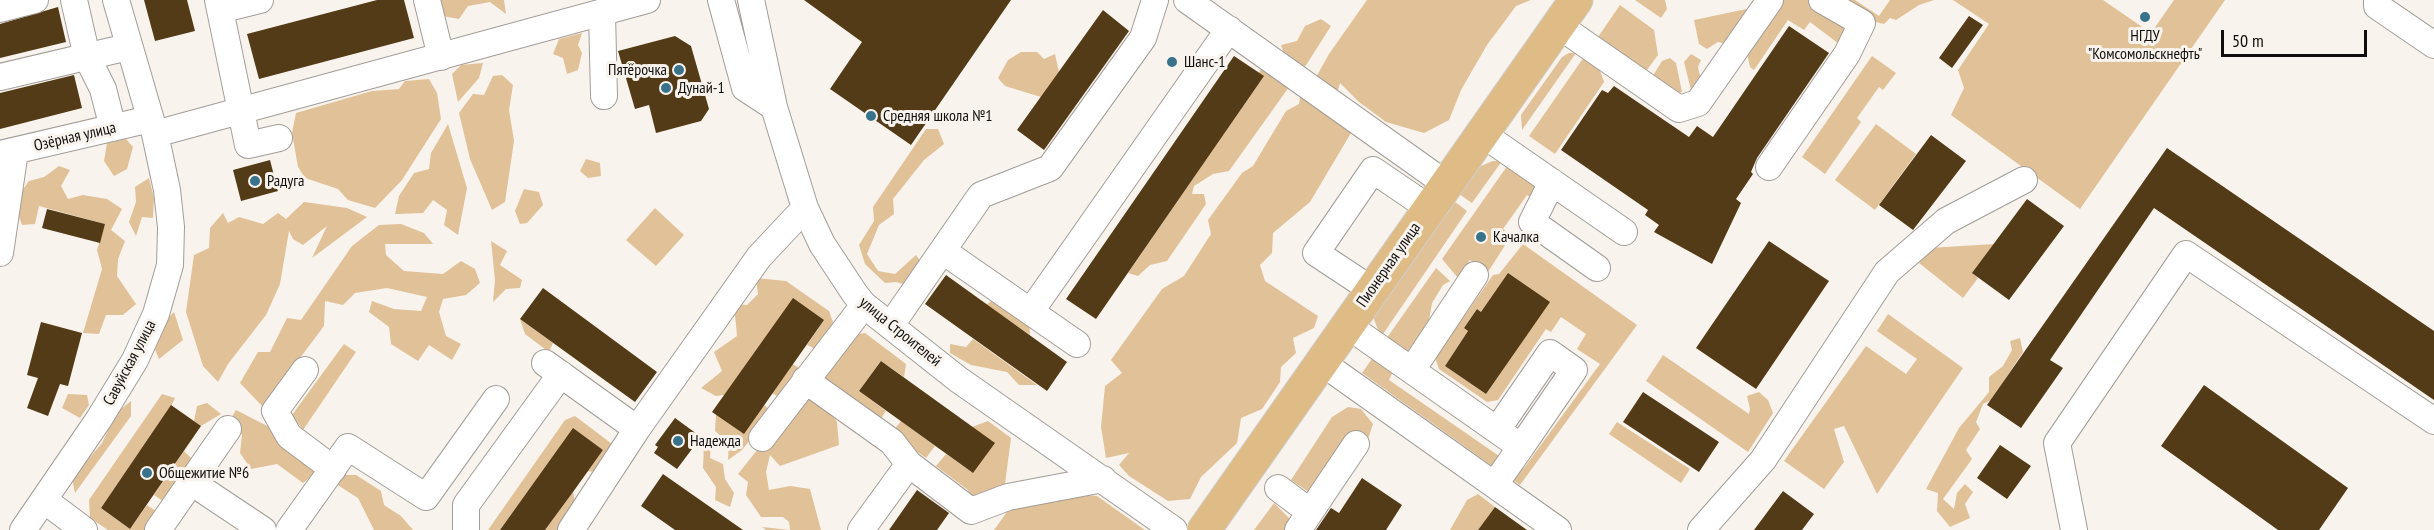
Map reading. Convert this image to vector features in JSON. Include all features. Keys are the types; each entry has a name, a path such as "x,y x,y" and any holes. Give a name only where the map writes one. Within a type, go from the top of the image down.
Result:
{"main road":[{"name":"Пионерная улица","path":"1204,530 1567,12"}],"street":[{"path":"0,9 35,0"},
{"path":"74,0 87,57 103,89 113,128"},
{"name":"Савуйская улица","path":"23,530 135,360 156,314 170,265 171,227 167,190 153,127 116,0"},
{"path":"260,0 219,5 248,145 279,138"},
{"path":"427,0 441,57"},
{"name":"Озёрная улица","path":"8,152 113,128 153,127 240,111 647,0"},
{"path":"722,0 745,88 774,107"},
{"name":"улица Строителей","path":"751,0 774,107 805,208 822,244 864,305 959,380 1174,530"},
{"path":"891,325 981,195 1050,168 1143,38 1155,0"},
{"path":"1187,0 1229,29 1437,196"},
{"path":"1567,12 1679,109 1698,103 1770,0"},
{"path":"1769,167 1852,47 1862,23 1822,0"},
{"path":"2377,0 2377,6 2434,45"},
{"path":"602,13 604,96"},
{"path":"1031,311 1229,29"},
{"path":"0,77 128,47"},
{"path":"1482,133 1624,232"},
{"path":"0,253 8,152"},
{"path":"1372,290 1316,253 1373,170 1437,196"},
{"path":"1701,530 1762,460 1887,272 1946,221 2024,180"},
{"path":"1552,182 1532,222 1597,268"},
{"path":"580,527 637,429 759,257 805,208"},
{"path":"943,251 1077,344"},
{"path":"2074,530 2057,443 2186,254 2434,421"},
{"path":"1412,370 1475,275"},
{"path":"762,438 864,305"},
{"path":"1347,325 1521,447"},
{"path":"1495,484 1574,370 1550,353 1497,430"},
{"path":"1321,362 1558,530"},
{"path":"466,530 466,505 488,475 553,369 637,429"},
{"path":"305,370 275,411 289,436 333,469"},
{"path":"806,380 892,442 909,464 971,511 1008,497 1103,479"},
{"path":"289,530 348,447 426,497 496,399"},
{"path":"158,530 228,429"},
{"path":"1278,488 1304,521 1356,444"},
{"path":"459,451 488,475"},
{"path":"861,530 909,464"},
{"path":"191,482 263,530"},
{"path":"44,500 84,530"}],"shaded area":[{"path":"437,0 504,0 506,14 490,2 468,6 459,19 442,16"},
{"path":"1367,0 1531,0 1516,6 1487,45 1461,90 1449,120 1424,133 1386,122 1359,102 1340,83 1337,94 1315,79 1329,54"},
{"path":"1635,0 1665,0 1667,9 1661,18"},
{"path":"1783,0 1808,0 1853,31 1847,50 1810,22 1804,30 1788,20 1754,70 1750,67 1747,53"},
{"path":"1836,0 1855,0 1879,16 1890,0 1934,0 1919,5 1896,20 1890,18 1884,24 1872,21"},
{"path":"1953,0 2103,0 2151,33 2174,0 2225,0 2080,209 1951,115 1964,88 1958,70 1989,24"},
{"path":"1620,5 1654,30 1658,55 1644,74 1596,40"},
{"path":"1751,8 1726,44 1718,42 1707,49 1699,44 1694,20"},
{"path":"1321,19 1331,26 1303,70 1287,62 1281,45 1297,41 1305,26"},
{"path":"582,33 578,45 582,53 578,70 567,74 563,58 553,54 559,39"},
{"path":"1021,52 1037,52 1044,59 1055,54 1059,72 1041,97 1005,86 998,78 1008,60"},
{"path":"1569,53 1576,53 1522,130 1521,115 1562,57"},
{"path":"1691,54 1701,60 1698,67 1701,80 1696,88 1691,90 1684,62"},
{"path":"1872,56 1896,73 1883,90 1879,87 1857,118 1861,122 1825,174 1802,157"},
{"path":"1584,57 1599,68 1604,82 1555,154 1529,136"},
{"path":"1670,58 1676,63 1682,92 1674,94 1651,79 1662,61"},
{"path":"483,63 479,78 458,102 452,74 461,65"},
{"path":"1263,64 1289,87 1229,171 1213,174 1194,186 1192,194 1204,194 1206,204 1167,261 1150,265 1138,276 1128,273 1263,77 1259,73"},
{"path":"502,75 513,85 509,110 514,141 505,202 492,210 470,159 459,113 473,94 484,95 493,76"},
{"path":"429,79 437,93 441,119 402,180 375,208 348,200 338,189 305,178 298,167 292,133 296,113 372,91 399,89 405,81"},
{"path":"1301,91 1351,133 1310,202 1273,233 1272,253 1260,265 1265,281 1318,316 1314,328 1293,338 1296,353 1281,367 1280,382 1262,409 1241,418 1237,443 1201,477 1190,499 1168,501 1129,476 1119,465 1129,453 1106,458 1101,427 1105,386 1122,373 1111,360 1162,289 1184,276 1211,234 1208,220 1242,173 1253,166 1286,111 1299,104"},
{"path":"448,124 467,188 458,235 444,225 447,210 433,200 423,213 395,214 399,196 414,173 429,169 431,153"},
{"path":"1876,124 1916,154 1875,210 1835,180"},
{"path":"926,129 938,129 944,144 924,160 893,199 894,214 879,225 867,254 878,271 895,274 916,255 924,266 913,287 896,282 885,283 865,264 859,245 874,221 873,207"},
{"path":"126,139 133,147 127,169 114,176 104,161 107,143"},
{"path":"586,159 600,163 601,176 588,178 580,171"},
{"path":"1493,161 1502,161 1472,203 1459,194 1476,168"},
{"path":"1510,162 1535,180 1540,191 1534,200 1527,195 1503,229 1511,236 1488,272 1470,260 1458,278 1442,259"},
{"path":"59,166 70,170 61,186 68,199 83,195 107,199 122,209 111,230 125,241 118,259 117,276 136,304 123,315 106,315 99,334 83,333 102,269 97,250 105,224 39,206 35,224 22,225 18,214 18,196 29,181 44,177"},
{"path":"149,178 154,198 153,218 142,217 136,236 129,222 136,202 135,187"},
{"path":"524,189 539,192 543,205 527,223 520,224 515,211"},
{"path":"1454,201 1467,211 1381,337 1373,317"},
{"path":"304,202 347,208 367,217 312,258 327,226 303,245 293,239 289,231 280,284 266,315 228,364 218,382 203,366 186,312 194,255 209,248 210,228 223,213 228,223 239,217 263,224 278,213 286,219"},
{"path":"655,208 684,235 656,266 626,240"},
{"path":"401,224 424,233 433,244 385,244 386,255 404,271 443,274 461,261 475,269 480,283 466,295 443,299 439,312 446,336 461,344 452,360 429,345 418,361 391,344 389,327 369,312 372,301 394,309 421,311 427,297 387,288 355,293 343,305 325,301 324,326 263,407 240,383 258,352 270,352 287,318 301,320 352,246 379,225"},
{"path":"491,241 507,251 500,265 522,280 520,288 506,289 493,302 495,280"},
{"path":"1523,244 1637,325 1520,485 1510,478 1516,469 1524,468 1600,364 1577,349 1586,334 1561,317 1551,332 1546,329 1498,400 1487,402 1439,369 1435,358 1493,275 1499,274","holes":["1549,302 1486,394 1445,366 1468,331 1464,328 1477,309 1481,312"]},
{"path":"1994,244 1973,273 1978,278 1963,298 1919,263 1930,248"},
{"path":"1436,268 1450,281 1443,285 1432,303 1429,320 1408,351 1400,354 1384,342"},
{"path":"756,278 786,281 829,311 835,328 820,351 807,345 824,320 724,395 716,396 701,388 722,371 714,352 737,336 734,304 747,305 758,294"},
{"path":"994,299 1029,319 1030,335 986,305"},
{"path":"174,312 183,340 159,359 154,347 165,321"},
{"path":"1888,314 1963,368 1877,494 1844,426 1834,429 1844,462 1824,489 1784,461 1866,346 1906,374 1917,359 1877,331"},
{"path":"520,319 553,343 549,352 525,334"},
{"path":"865,333 906,364 904,377 881,361 859,391 886,411 877,424 815,380 848,336"},
{"path":"2020,338 2023,352 1991,400 1983,404 1976,422 1980,429 1966,450 1972,459 1943,499 1954,509 1957,493 1965,484 1973,492 1965,504 1970,518 1950,527 1937,511 1938,493 1926,489 1959,428 1989,392 1989,377 2003,366 2012,350 2010,341"},
{"path":"973,339 1037,385 1019,385 1007,372 971,365 950,353 950,344 966,347"},
{"path":"344,344 356,352 303,430 292,415"},
{"path":"1663,355 1749,414 1747,396 1759,392 1768,400 1773,413 1748,452 1646,381"},
{"path":"1374,356 1393,372 1389,380 1502,458 1495,468 1362,373"},
{"path":"793,364 802,370 782,399 772,393"},
{"path":"806,389 823,400 837,422 839,445 780,466 770,455 766,472 769,490 790,486 810,489 821,530 790,530 789,522 783,517 761,517 746,495 748,482 738,474"},
{"path":"68,394 87,395 89,405 80,418 62,408"},
{"path":"162,394 175,398 101,508 130,529 147,505 160,514 146,530 108,530 90,518 89,500"},
{"path":"131,401 131,416 75,493 72,478 102,443 117,412"},
{"path":"207,403 221,414 201,426 194,421 197,406"},
{"path":"764,405 773,412 742,450 728,460 729,443 715,431 716,414"},
{"path":"1348,407 1361,409 1373,424 1368,439 1351,432 1312,490 1307,491 1291,480 1332,417"},
{"path":"236,410 275,430 317,472 303,483 277,464 251,469 240,453 242,435 232,417"},
{"path":"575,416 616,447 600,473 588,471 603,450 573,429 500,530 488,530 565,420"},
{"path":"901,421 935,446 926,458 891,434"},
{"path":"988,421 1011,438 1005,484 990,500 971,498 968,490 936,466 946,454 973,473 972,427"},
{"path":"1617,422 1690,469 1681,483 1609,434"},
{"path":"707,438 711,443 710,458 723,464 725,479 734,493 730,507 715,500 716,487 703,468 704,443"},
{"path":"184,451 195,462 166,503 154,495"},
{"path":"338,475 356,475 381,491 384,505 401,516 413,530 374,530 358,498 333,482"},
{"path":"573,492 576,506 559,530 545,530"},
{"path":"1061,493 1097,496 1145,530 994,530 1012,505"},
{"path":"1478,494 1495,507 1478,530 1450,530 1467,500"},
{"path":"1274,503 1292,521 1285,530 1254,530"},
{"path":"762,527 790,530 766,530"}],"building":[{"path":"144,0 187,0 195,31 155,41"},
{"path":"377,0 404,0 414,38 259,79 247,34"},
{"path":"804,0 1011,0 911,145 830,89 862,42"},
{"path":"58,7 66,42 0,58 0,24"},
{"path":"1103,10 1129,31 1044,150 1017,130"},
{"path":"1969,16 1983,25 1952,68 1939,58"},
{"path":"1789,26 1829,53 1757,158 1751,172 1753,174 1736,199 1741,203 1712,264 1654,232 1659,225 1645,215 1648,210 1561,150 1602,90 1608,93 1614,86 1689,137 1697,126 1713,137"},
{"name":"Дунай-1","path":"675,36 691,46 709,109 701,121 656,133 649,105 635,109 618,51"},
{"path":"1234,56 1264,76 1096,319 1066,299"},
{"path":"74,75 82,108 0,129 0,93"},
{"path":"1931,135 1966,161 1913,230 1879,205"},
{"path":"2167,148 2434,331 2434,400 2154,208 2050,360 2063,368 2021,428 1987,405"},
{"name":"Радуга","path":"270,160 278,191 241,201 233,170"},
{"path":"2027,199 2064,226 2009,300 1972,273"},
{"path":"47,209 105,224 100,243 42,228"},
{"path":"1769,241 1829,281 1756,389 1696,348"},
{"path":"1508,273 1550,302 1486,394 1445,366 1468,331 1464,328 1477,309 1481,312"},
{"path":"946,275 1067,362 1047,391 925,304"},
{"path":"543,288 657,372 635,402 520,319"},
{"path":"793,298 824,320 744,434 712,412"},
{"path":"41,322 82,333 68,386 60,384 48,416 27,408 38,378 27,375"},
{"path":"881,361 995,443 973,473 859,391"},
{"path":"2204,385 2348,488 2319,530 2278,530 2161,446"},
{"path":"1643,392 1719,442 1699,472 1623,422"},
{"name":"Общежитие №6","path":"171,405 201,426 130,529 101,508"},
{"name":"Надежда","path":"675,418 701,437 677,469 654,453 658,447 655,445"},
{"path":"573,428 603,450 573,492 545,530 500,530"},
{"path":"2000,445 2031,466 2007,499 1977,478"},
{"path":"663,474 743,530 675,530 641,506"},
{"path":"1362,478 1402,505 1386,530 1316,530 1331,508 1339,513"},
{"path":"917,490 949,513 937,530 889,530"},
{"path":"1783,491 1814,514 1802,530 1754,530"},
{"path":"1495,507 1527,530 1478,530"}],"place":[{"name":"НГДУ \"Комсомольскнефть\"","path":"2145,17"},
{"name":"Шанс-1","path":"1172,62"},
{"name":"Пятёрочка","path":"679,70"},
{"name":"Дунай-1","path":"666,88"},
{"name":"Средняя школа №1","path":"871,116"},
{"name":"Радуга","path":"255,181"},
{"name":"Качалка","path":"1481,237"},
{"name":"Надежда","path":"678,441"},
{"name":"Общежитие №6","path":"147,473"}]}
